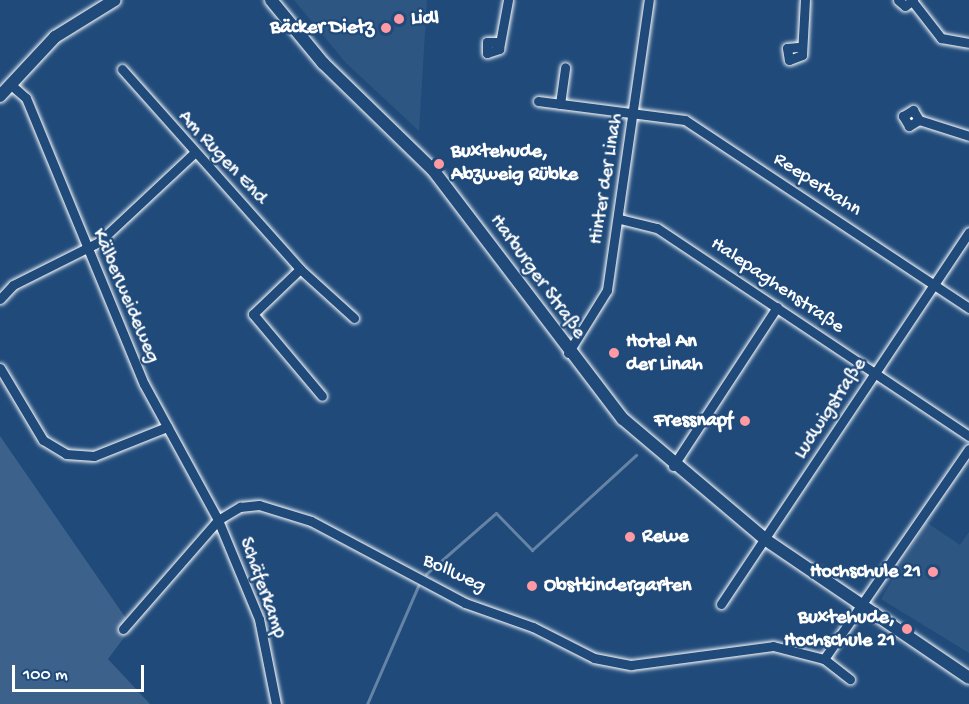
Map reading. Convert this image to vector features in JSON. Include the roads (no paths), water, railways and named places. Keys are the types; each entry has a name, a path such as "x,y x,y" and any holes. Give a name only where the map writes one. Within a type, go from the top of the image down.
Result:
{"street":[{"path":"0,96 55,37 115,0"},
{"path":"497,42 508,0"},
{"name":"Hinter der Linah","path":"568,353 607,290 636,112 649,0"},
{"path":"798,47 805,0"},
{"path":"898,0 905,6 913,1 941,38 969,43"},
{"name":"Harburger Straße","path":"272,1 323,63 433,170 568,353 673,466 766,540 860,607 969,678"},
{"path":"560,104 565,67"},
{"name":"Am Rugen End","path":"122,69 193,154 300,269 354,318"},
{"name":"Kälberweideweg","path":"10,84 26,98 85,251 167,427 218,520"},
{"name":"Reeperbahn","path":"538,101 685,120 969,308"},
{"path":"919,120 969,136"},
{"path":"0,299 13,285 85,251 193,154"},
{"name":"Halepaghenstraße","path":"620,219 657,228 969,436"},
{"name":"Ludwigstraße","path":"721,604 766,540 969,232"},
{"path":"300,269 253,314 322,396"},
{"path":"673,466 777,307"},
{"path":"0,368 5,385 43,440 66,454 94,456 167,427"},
{"path":"824,659 969,449"},
{"name":"Bollweg","path":"123,629 218,520 240,507 286,511 465,603 533,627 594,658 631,665 773,646 824,659 850,679"},
{"name":"Schäferkamp","path":"218,520 259,619 276,704"}],"waterway":[{"path":"426,574 496,513 532,550 636,455"},
{"path":"367,704 418,586"}],"place":[{"name":"Lidl","path":"399,19"},
{"name":"Bäcker Dietz","path":"386,28"},
{"name":"Buxtehude, Abzweig Rübke","path":"439,164"},
{"name":"Hotel An der Linah","path":"614,353"},
{"name":"Fressnapf","path":"745,421"},
{"name":"Rewe","path":"630,537"},
{"name":"Hochschule 21","path":"933,572"},
{"name":"Obstkindergarten","path":"532,586"},
{"name":"Buxtehude, Hochschule 21","path":"907,629"}]}
